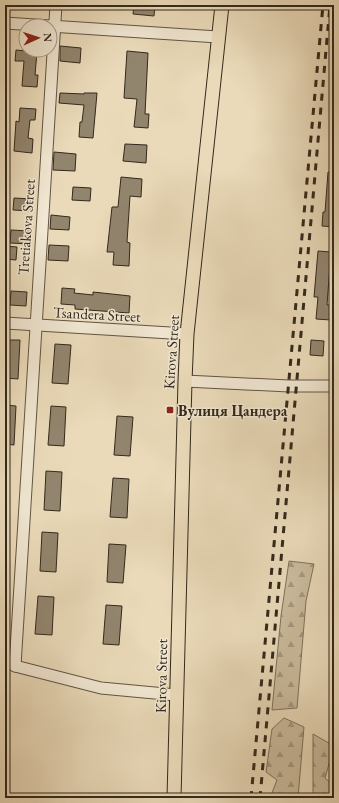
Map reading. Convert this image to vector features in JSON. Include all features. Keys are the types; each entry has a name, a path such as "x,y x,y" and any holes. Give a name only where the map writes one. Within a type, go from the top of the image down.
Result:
{"main road":[{"name":"Kirova Street","path":"174,798 184,381 187,334 222,5"}],"street":[{"name":"Tretiakova Street","path":"53,18 56,5"},
{"path":"5,23 18,24"},
{"path":"58,26 218,37"},
{"name":"Tretiakova Street","path":"15,666 49,58"},
{"name":"Tsandera Street","path":"5,323 187,334"},
{"path":"184,381 293,386 334,386"},
{"path":"5,658 15,666 101,688 176,695"}],"green space":[{"path":"289,561 314,564 306,601 297,708 272,710 281,616"},
{"path":"284,718 304,727 298,798 270,798 277,780 266,772 272,729"},
{"path":"313,734 334,746 325,778 334,786 331,798 313,798"}],"building":[{"path":"134,5 155,5 154,16 133,14"},
{"path":"60,46 81,48 80,63 60,61"},
{"path":"16,50 18,50 18,58 36,58 35,75 38,75 37,87 22,86 24,61 15,61"},
{"path":"127,51 148,53 145,114 149,114 148,128 134,127 137,99 124,98"},
{"path":"60,93 97,93 93,138 79,137 80,122 82,122 84,105 59,103"},
{"path":"20,108 36,109 35,120 30,120 28,138 33,139 32,153 14,151 16,121 19,122"},
{"path":"125,144 147,145 146,163 123,161"},
{"path":"54,152 76,154 75,171 53,170"},
{"path":"328,172 334,172 334,227 322,226 323,212 325,212"},
{"path":"121,177 142,179 141,197 130,196 127,242 130,243 129,266 113,265 114,252 107,252 112,207 118,207"},
{"path":"73,187 91,188 90,201 72,200"},
{"path":"14,198 32,199 31,211 13,210"},
{"path":"51,215 70,217 69,230 50,229"},
{"path":"11,230 30,231 29,244 10,243"},
{"path":"49,245 69,246 68,261 48,260"},
{"path":"5,246 17,247 16,260 5,259"},
{"path":"318,251 331,252 327,305 332,305 331,320 316,319 318,297 314,297"},
{"path":"62,288 75,289 74,293 93,295 93,292 130,296 129,313 75,309 75,305 61,304"},
{"path":"11,291 27,292 26,306 10,305"},
{"path":"5,340 20,340 18,379 5,378"},
{"path":"311,340 324,341 323,356 310,355"},
{"path":"55,344 71,345 68,384 52,383"},
{"path":"5,405 16,406 14,445 5,444"},
{"path":"51,406 66,407 64,446 48,445"},
{"path":"117,416 133,417 130,456 114,455"},
{"path":"46,471 62,472 60,511 44,510"},
{"path":"113,478 129,479 127,518 110,517"},
{"path":"42,532 58,533 56,572 40,571"},
{"path":"109,544 126,545 123,583 107,582"},
{"path":"38,596 54,597 52,635 35,634"},
{"path":"106,605 122,606 119,645 103,644"}],"railway":[{"path":"251,798 323,5"},
{"path":"260,798 330,5"}],"place":[{"name":"Вулиця Цандера","path":"170,410"}]}
